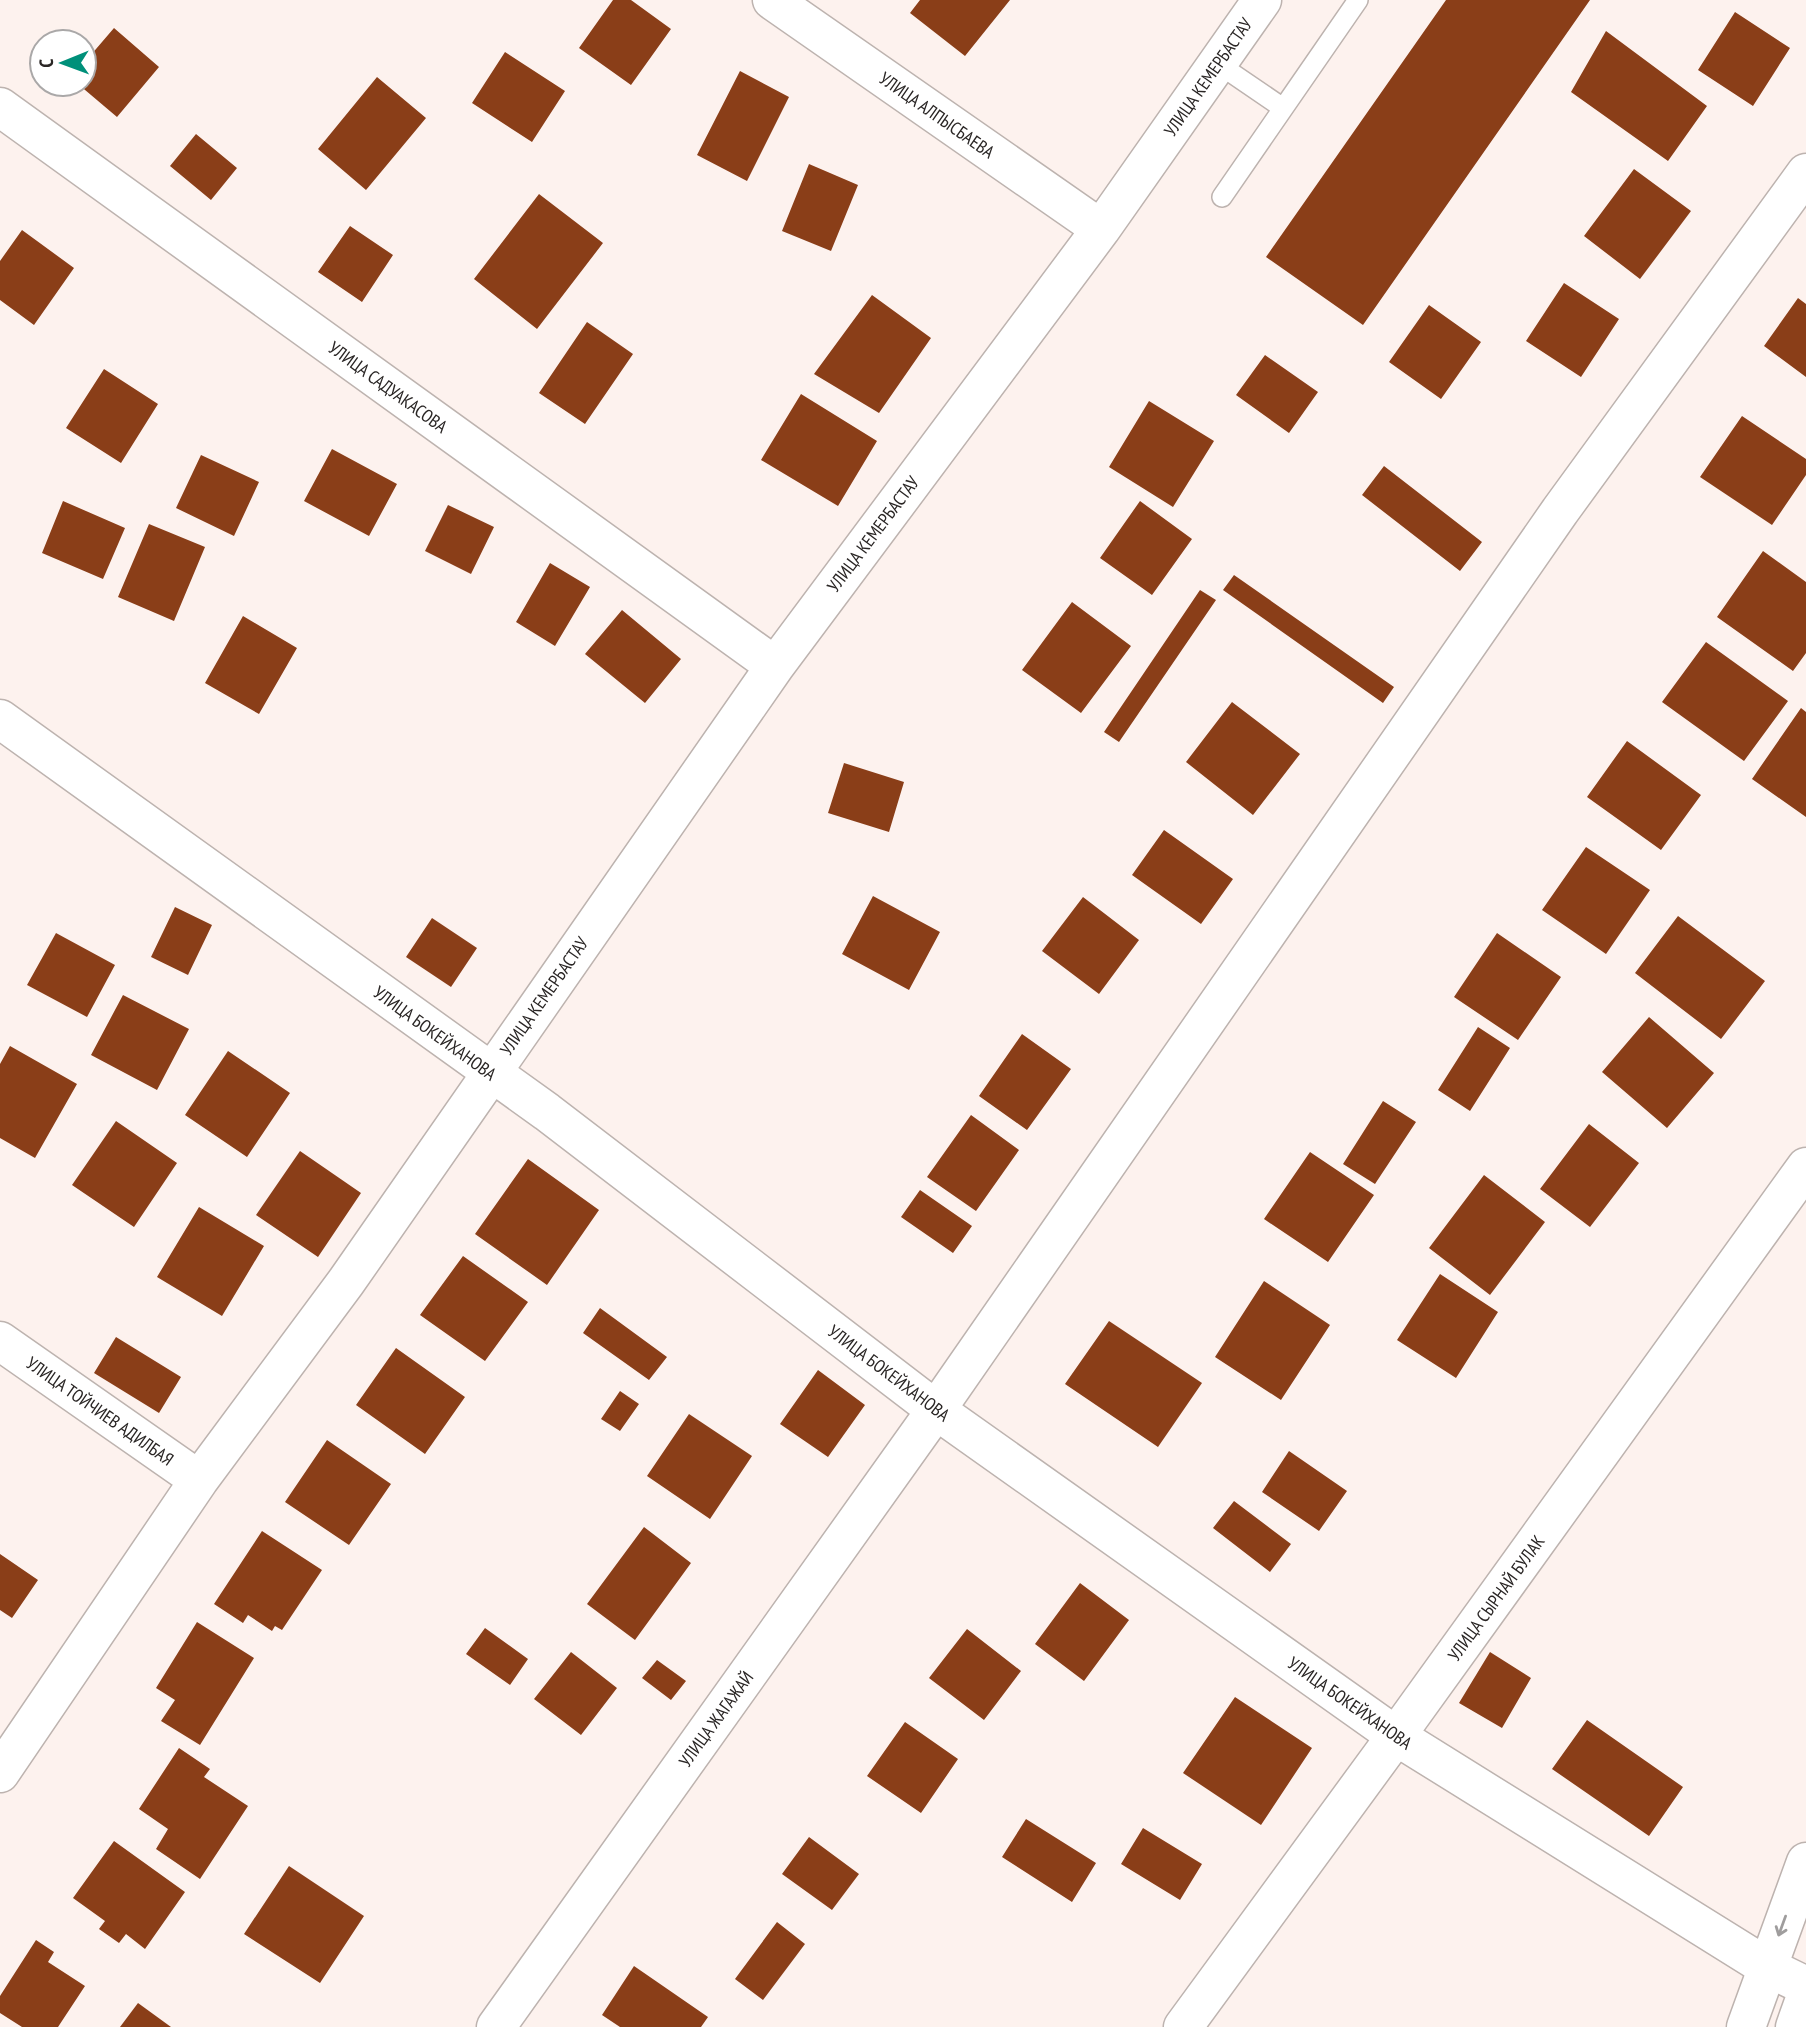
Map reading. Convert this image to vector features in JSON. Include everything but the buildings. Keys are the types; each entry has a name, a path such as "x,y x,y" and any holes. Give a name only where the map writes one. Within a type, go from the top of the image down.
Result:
{"street":[{"name":"УЛИЦА АЛПЫСБАЕВА","path":"772,0 1101,229"},
{"name":"УЛИЦА КЕМЕРБАСТАУ","path":"0,1773 199,1480 346,1282 775,666 1101,229 1262,0"},
{"name":"УЛИЦА САДУАКАСОВА","path":"0,107 775,666"},
{"name":"УЛИЦА ЖАГАЖАЙ","path":"496,2027 936,1410 1560,511 1806,173"},
{"name":"УЛИЦА БОКЕЙХАНОВА","path":"0,719 547,1112 936,1410 1396,1736 1767,1968 1806,1986"},
{"name":"УЛИЦА СЫРНАЙ БУЛАК","path":"1183,2027 1806,1167"},
{"name":"УЛИЦА ТОЙЧИЕВ АДИЛБАЯ","path":"0,1341 199,1480"},
{"path":"1746,2027 1806,1862"},
{"path":"1795,2027 1806,1996"}],"lane":[{"path":"1222,197 1358,0"},
{"path":"1217,63 1283,108"}]}
